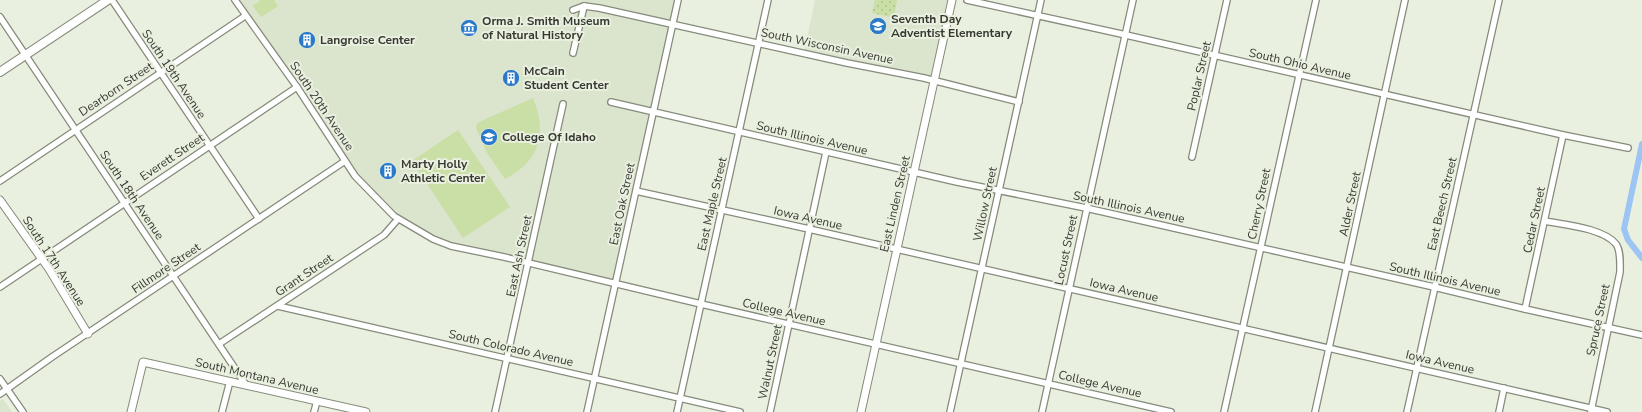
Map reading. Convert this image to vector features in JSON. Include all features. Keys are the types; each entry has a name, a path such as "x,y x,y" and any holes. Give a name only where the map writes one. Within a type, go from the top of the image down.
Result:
{"main road":[{"path":"0,72 108,0"}],"street":[{"name":"South 19th Avenue","path":"112,0 259,219"},
{"name":"South 20th Avenue","path":"235,0 297,87 355,176 383,206 398,218"},
{"name":"East Oak Street","path":"587,412 678,0"},
{"name":"East Maple Street","path":"677,412 768,0"},
{"name":"East Linden Street","path":"861,412 952,0"},
{"name":"South Ohio Avenue","path":"968,0 1126,34 1473,115 1628,148"},
{"name":"Willow Street","path":"950,412 1041,0"},
{"name":"Locust Street","path":"1042,412 1133,0"},
{"name":"Poplar Street","path":"1192,157 1227,0"},
{"name":"Cherry Street","path":"1224,412 1316,0"},
{"name":"Alder Street","path":"1315,412 1406,0"},
{"name":"East Beech Street","path":"1407,412 1498,0"},
{"name":"South Wisconsin Avenue","path":"584,6 591,6 934,80 1018,102"},
{"path":"573,10 584,6"},
{"path":"573,54 584,6"},
{"name":"Dearborn Street","path":"0,181 245,16"},
{"name":"South 18th Avenue","path":"0,17 246,385"},
{"name":"Everett Street","path":"0,286 297,87"},
{"name":"South Illinois Avenue","path":"611,102 914,172 1261,247 1642,335"},
{"name":"East Ash Street","path":"496,412 562,104"},
{"name":"Cedar Street","path":"1525,309 1563,135"},
{"name":"Walnut Street","path":"770,412 826,152"},
{"name":"Fillmore Street","path":"0,394 345,161"},
{"name":"Iowa Avenue","path":"636,191 1330,348 1504,388 1591,410 1607,412"},
{"name":"South 17th Avenue","path":"0,200 41,259 88,334"},
{"name":"College Avenue","path":"398,218 433,239 451,246 1171,412"},
{"name":"Grant Street","path":"219,344 384,235 398,218"},
{"name":"Spruce Street","path":"1545,221 1601,233 1617,245 1620,258 1620,272 1591,410"},
{"name":"South Colorado Avenue","path":"278,306 740,412"},
{"name":"South Montana Avenue","path":"131,412 143,362 366,412"},
{"path":"0,379 22,412"},
{"path":"222,412 230,381"},
{"path":"1499,412 1504,388"},
{"path":"314,412 317,401"}],"shaded area":[{"name":"College Of Idaho","path":"235,0 678,0 616,284 451,246 394,216 355,176"},
{"name":"Seventh Day Adventist Elementary","path":"815,0 952,0 934,80 804,53"},
{"path":"3,399 12,412 0,412 0,401"}],"green space":[{"path":"261,0 274,0 278,6 261,17 253,6"},
{"path":"875,0 897,0 894,18 872,13"},
{"path":"533,98 540,123 540,135 537,145 533,155 526,164 517,172 505,179 487,153 476,128 477,123"},
{"path":"458,130 510,207 463,238 412,161"}],"waterway":[{"path":"1642,144 1624,229 1628,240 1642,258"}],"place":[{"name":"Seventh Day Adventist Elementary","path":"878,26"},
{"name":"Orma J. Smith Museum of Natural History","path":"469,28"},
{"name":"Langroise Center","path":"307,40"},
{"name":"McCain Student Center","path":"511,78"},
{"name":"College Of Idaho","path":"489,137"},
{"name":"Marty Holly Athletic Center","path":"388,171"}]}
